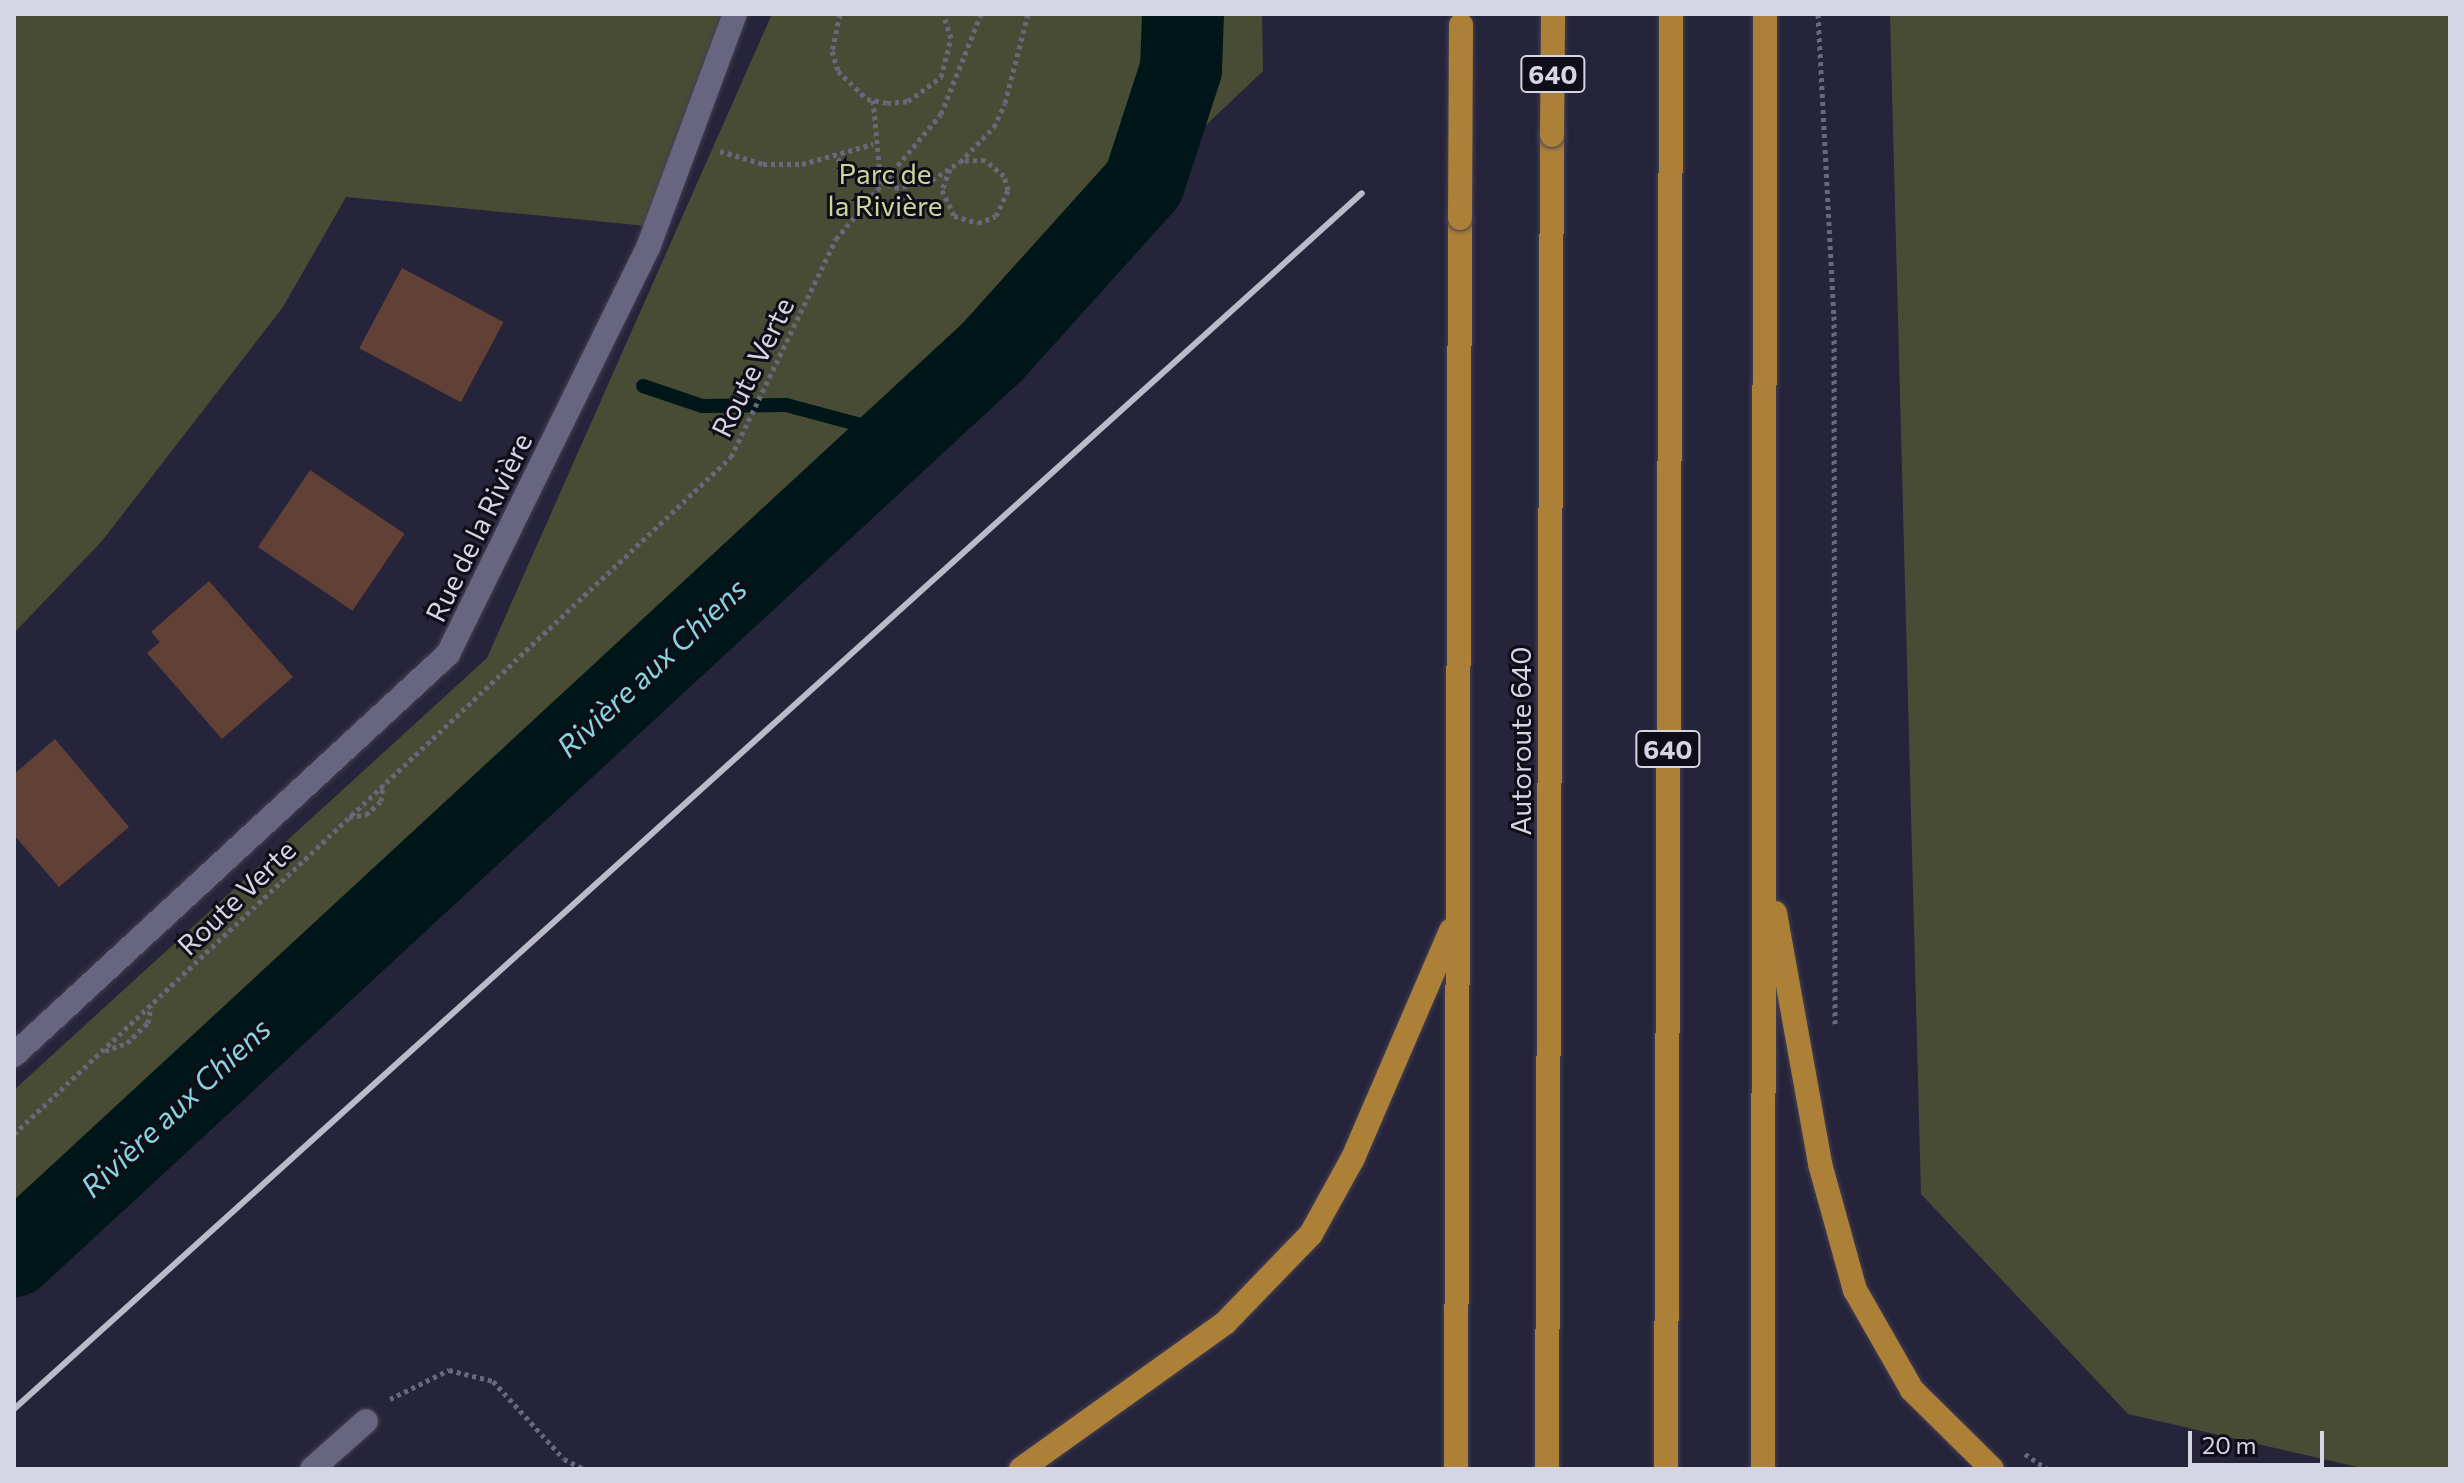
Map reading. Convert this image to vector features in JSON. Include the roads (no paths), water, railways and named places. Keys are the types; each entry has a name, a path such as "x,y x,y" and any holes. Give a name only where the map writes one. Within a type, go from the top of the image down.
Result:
{"highway":[{"name":"Autoroute 640","path":"1547,1469 1553,14"},
{"path":"1763,1469 1765,14"},
{"path":"1456,1469 1455,920 1461,20"},
{"name":"640","path":"1666,1469 1671,21"},
{"path":"1764,852 1820,1164 1855,1290 1912,1390 1992,1469"},
{"path":"1021,1469 1225,1323 1311,1234 1353,1158 1455,920"}],"street":[{"name":"Rue de la Rivière","path":"14,1055 448,654 649,245 735,14"},
{"path":"312,1469 366,1421"}],"waterway":[{"name":"Rivière aux Chiens","path":"14,1256 992,352 1144,183 1181,69 1183,14"},
{"path":"643,386 702,406 786,405 902,436"}],"railway":[{"path":"14,1409 1362,193"}],"park label":[{"name":"Parc de la Rivière","path":"885,189"}]}
